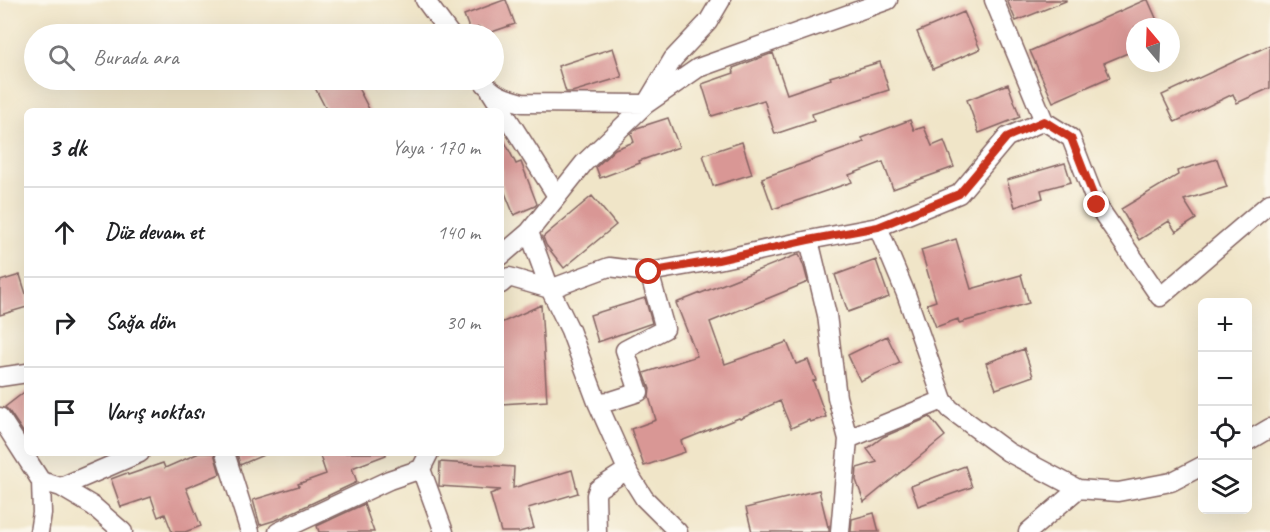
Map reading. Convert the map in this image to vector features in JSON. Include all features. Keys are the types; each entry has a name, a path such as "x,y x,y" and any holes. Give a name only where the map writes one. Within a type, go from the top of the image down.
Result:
{"street":[{"path":"425,0 443,24"},
{"path":"646,104 673,59 708,22 721,0"},
{"path":"504,253 529,232 584,163 646,104 698,68 888,0"},
{"path":"994,0 1044,121 1071,138 1097,205 1160,297 1270,203"},
{"path":"489,90 501,108"},
{"path":"493,90 505,98 522,103 646,104"},
{"path":"504,113 557,196"},
{"path":"504,281 509,277 550,289 609,267 649,272 878,227 959,194 1007,137 1044,121"},
{"path":"878,227 906,294 943,400 950,409 1008,452 1078,489 1118,492 1171,482 1198,468"},
{"path":"529,232 550,289 570,330 597,402 627,470 644,498 678,532"},
{"path":"808,240 827,315 837,398 848,439 840,532"},
{"path":"597,402 610,401 639,392 626,350 665,329 649,272"},
{"path":"0,377 24,373"},
{"path":"848,439 943,400"},
{"path":"0,417 24,455"},
{"path":"1252,439 1270,428"},
{"path":"25,456 41,482 42,513 39,532"},
{"path":"61,487 133,456"},
{"path":"226,456 250,532"},
{"path":"278,532 425,461 444,532"},
{"path":"597,532 596,495 598,489 627,470"},
{"path":"41,482 61,487 93,506 123,532"},
{"path":"1035,530 1078,489"}],"building":[{"path":"506,0 515,24 504,28 504,24 467,24 464,15"},
{"path":"1007,0 1066,0 1066,1 1016,21"},
{"path":"1145,0 1148,0 1156,18 1126,18 1126,54 1104,63 1110,77 1053,102 1030,51"},
{"path":"964,12 980,49 933,69 917,32"},
{"path":"1270,45 1270,88 1237,103 1233,94 1175,122 1162,95"},
{"path":"613,48 622,77 566,92 558,66"},
{"path":"773,53 787,94 831,79 830,77 880,62 889,90 812,114 814,121 775,134 764,100 712,116 702,84 734,73 733,68"},
{"path":"1008,84 1020,117 979,133 967,100"},
{"path":"316,90 359,90 368,108 325,108"},
{"path":"668,118 679,147 600,178 596,167 615,149 634,142 631,134 637,128"},
{"path":"910,120 914,130 924,127 932,146 944,141 954,167 893,189 883,162 849,175 852,182 773,209 762,178 864,142 862,138"},
{"path":"504,140 516,164 521,162 537,204 514,215 504,190"},
{"path":"742,142 752,174 713,186 703,155"},
{"path":"1217,159 1227,187 1184,200 1196,219 1176,232 1169,221 1139,240 1121,209 1178,175 1177,171"},
{"path":"1065,163 1071,182 1041,190 1043,198 1015,207 1007,180"},
{"path":"592,196 616,225 564,268 546,245 543,237"},
{"path":"956,239 971,289 1021,275 1029,303 959,323 958,319 936,327 927,304 936,301 921,250"},
{"path":"799,254 808,282 710,322 725,364 787,342 796,364 808,360 826,417 810,422 809,420 791,428 780,401 681,441 685,452 644,466 631,429 656,420 649,397 650,389 644,373 697,356 676,303"},
{"path":"876,260 889,297 848,312 835,275"},
{"path":"20,275 24,288 24,308 0,315 0,281"},
{"path":"645,298 652,323 598,342 590,315"},
{"path":"541,305 547,401 504,404 504,322"},
{"path":"887,336 900,363 860,381 848,355"},
{"path":"1024,349 1033,376 996,389 986,363"},
{"path":"24,392 24,434 9,411 5,407"},
{"path":"930,417 945,436 864,502 856,480 857,468 877,462 867,449 883,437"},
{"path":"192,456 215,456 220,474 186,488 201,526 185,532 172,532 165,514 158,517 151,497 121,507 111,479 163,463 165,468"},
{"path":"238,456 261,456 240,465"},
{"path":"320,456 383,456 352,468 357,482 276,520 260,525 253,500 299,486 298,484 326,474"},
{"path":"440,462 514,467 513,488 572,470 578,493 528,508 534,528 519,532 501,532 490,494 501,490 439,486"},
{"path":"965,466 972,487 918,506 911,486"},
{"path":"819,490 829,532 752,532 746,508"},
{"path":"364,504 374,532 319,532 317,526"},
{"path":"874,513 879,532 851,532 852,519"}],"route":[{"path":"649,272 878,227 959,194 1007,137 1044,121 1071,138 1097,205"}]}
